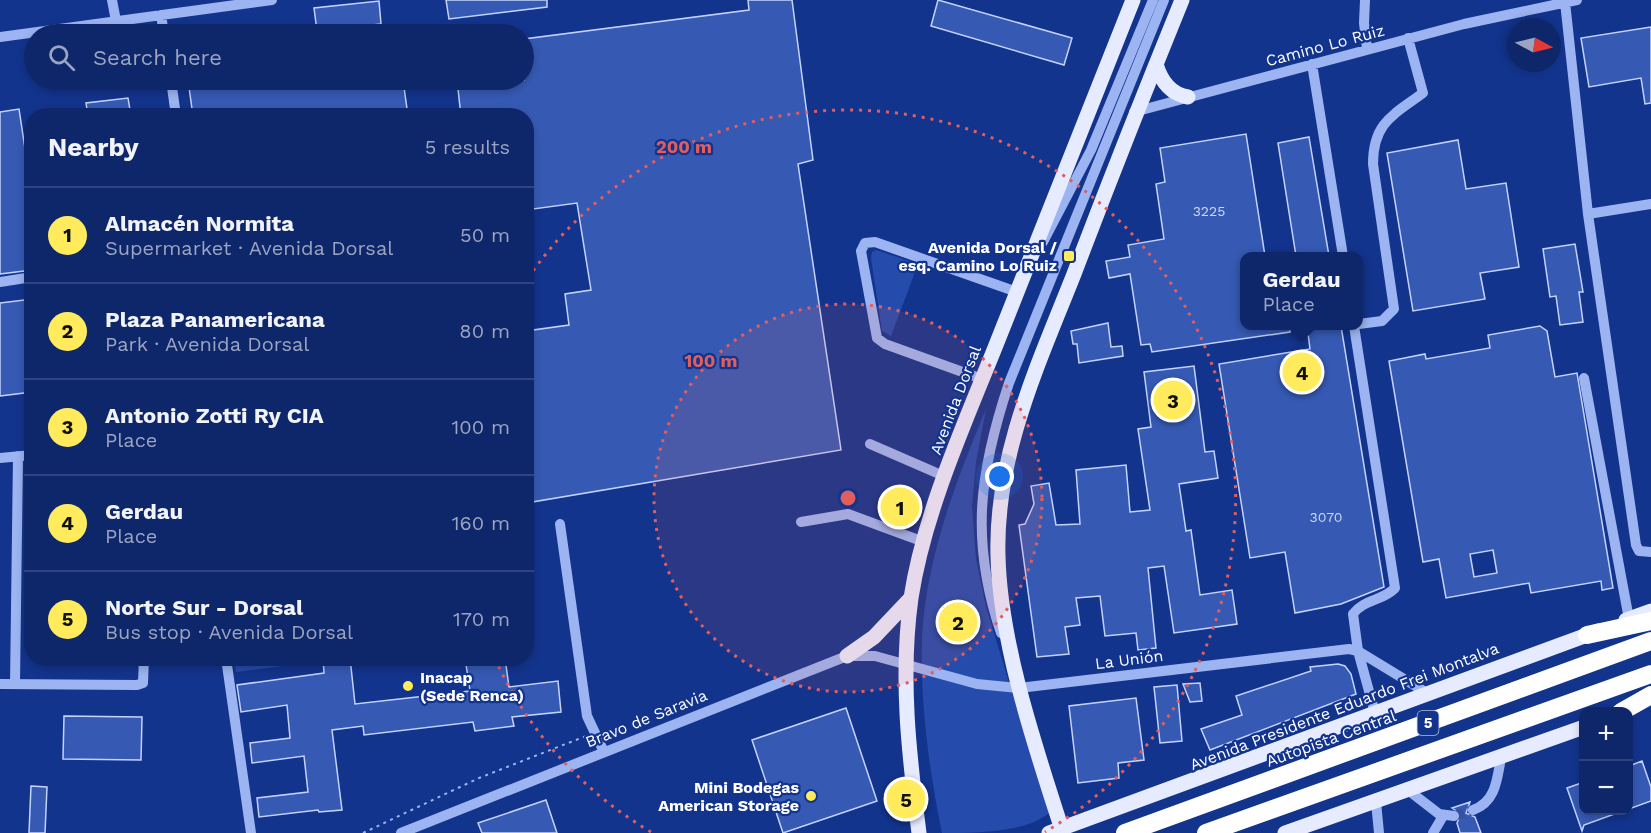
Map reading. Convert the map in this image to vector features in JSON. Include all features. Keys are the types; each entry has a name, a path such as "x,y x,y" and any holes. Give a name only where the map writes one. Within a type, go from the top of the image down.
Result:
{"highway":[{"path":"1587,635 1651,621"},
{"name":"Autopista Central","path":"1125,833 1651,641"},
{"name":"5","path":"1208,832 1651,674"},
{"path":"1628,707 1651,695"}],"main road":[{"name":"Avenida Dorsal","path":"919,833 908,753 906,664 911,598 924,542 982,379 1133,0"},
{"path":"1058,832 1019,688 998,567 999,515 1004,468 1028,390 1182,0"},
{"path":"1156,64 1162,79 1171,90 1188,98"},
{"path":"847,656 884,628 911,598"},
{"name":"Avenida Presidente Eduardo Frei Montalva","path":"1058,832 1651,611"},
{"path":"1633,709 1651,703"},
{"path":"1285,833 1579,729"}],"street":[{"path":"112,0 116,21"},
{"path":"94,24 272,0"},
{"path":"982,379 885,344 878,338 861,251 865,243 875,242 1017,292 1076,181 1153,0"},
{"path":"1019,688 993,606 984,558 981,526 986,465 1009,383 1119,117 1164,0"},
{"path":"1365,0 1364,23 1367,49"},
{"name":"Camino Lo Ruiz","path":"1082,127 1408,38 1493,17 1577,0"},
{"path":"1565,2 1588,214 1636,545 1639,551 1651,552"},
{"path":"161,15 162,24"},
{"path":"0,37 24,34"},
{"path":"1363,323 1382,321 1394,309 1373,164 1373,144 1377,132 1423,93 1408,38"},
{"path":"1312,64 1342,252"},
{"path":"172,90 175,108"},
{"path":"1588,214 1651,204"},
{"path":"0,282 24,278"},
{"path":"1355,330 1395,588 1389,594 1360,605 1353,614 1358,651 1376,713"},
{"path":"1584,378 1629,619"},
{"path":"870,444 946,477"},
{"path":"15,684 18,456"},
{"path":"0,458 24,456"},
{"path":"801,522 848,514 924,542"},
{"path":"560,524 587,716 604,752"},
{"name":"La Unión","path":"906,664 977,684 1019,688 1342,649 1358,651"},
{"path":"1358,651 1427,693"},
{"name":"Bravo de Saravia","path":"401,833 847,656 875,656 906,664"},
{"path":"0,684 137,685 143,683 144,666"},
{"path":"227,666 250,833"},
{"path":"1473,810 1486,803 1496,787 1501,758"},
{"path":"1408,790 1449,816 1433,833"},
{"path":"1376,802 1379,831 1391,833"}],"path":[{"path":"363,833 479,778 594,733"}],"shaded area":[{"path":"876,250 918,264 891,336 882,331 871,258 872,252"},
{"path":"986,409 976,462 972,506 976,559 986,607 1049,813 1027,825 1013,828 983,832 942,833 929,760 924,711 922,638 925,608 929,579 944,520"},
{"path":"235,666 282,666 236,672"}],"building":[{"path":"446,0 547,0 547,7 449,19"},
{"path":"748,0 792,0 813,160 798,164 841,450 534,502 534,330 569,325 565,294 591,290 577,203 534,209 534,108 460,108 458,90 534,90 534,38 749,10"},
{"path":"938,0 1072,38 1064,65 931,26"},
{"path":"379,1 381,24 316,24 314,8"},
{"path":"1651,27 1651,103 1645,104 1641,78 1589,87 1581,38"},
{"path":"189,90 404,90 407,108 192,108"},
{"path":"128,98 130,108 87,108 86,103"},
{"path":"19,109 24,142 24,271 0,274 0,112"},
{"path":"1246,134 1264,252 1240,252 1240,330 1290,330 1290,332 1152,352 1150,344 1141,345 1130,274 1109,278 1106,261 1130,257 1128,245 1164,239 1156,184 1165,182 1160,148"},
{"path":"1309,137 1328,252 1295,252 1278,143"},
{"path":"1458,140 1466,189 1506,183 1519,267 1480,273 1485,299 1413,311 1387,153"},
{"path":"1575,244 1583,292 1579,292 1583,322 1560,325 1556,296 1550,297 1543,249"},
{"path":"24,300 24,393 0,396 0,303"},
{"path":"1108,323 1111,347 1122,346 1123,356 1079,363 1077,344 1073,344 1071,331"},
{"path":"1540,326 1547,331 1555,377 1577,373 1613,588 1602,590 1601,581 1531,593 1529,583 1446,598 1439,559 1423,562 1389,361 1425,354 1426,359 1490,348 1488,335","holes":["1493,550 1497,573 1474,577 1470,554"]},
{"path":"1308,330 1342,330 1384,587 1341,604 1295,613 1285,552 1250,558 1219,364 1310,349"},
{"path":"1194,366 1205,452 1214,451 1218,478 1179,484 1186,531 1191,530 1200,595 1232,590 1237,624 1174,633 1164,566 1148,568 1156,648 1138,650 1136,633 1105,636 1100,596 1076,598 1080,625 1065,627 1069,654 1037,657 1019,525 1025,524 1034,504 1031,486 1049,483 1056,525 1080,524 1076,470 1126,465 1130,512 1150,510 1138,429 1151,427 1144,372"},
{"path":"895,499 909,506 904,515 890,508"},
{"path":"1338,664 1345,666 1351,674 1356,694 1210,750 1201,729 1242,715 1236,696 1311,671 1310,667"},
{"path":"324,666 351,666 355,704 470,691 466,666 506,666 509,687 558,681 561,712 512,717 514,726 475,731 473,722 364,735 363,726 332,730 342,810 319,812 318,810 259,817 257,798 308,792 304,756 252,763 250,743 290,738 287,705 241,712 237,685 324,673"},
{"path":"1200,683 1202,701 1190,702 1183,684"},
{"path":"1177,685 1182,741 1160,743 1154,687"},
{"path":"1136,698 1144,760 1118,763 1119,778 1078,783 1069,706"},
{"path":"846,708 877,801 783,833 752,740"},
{"path":"64,716 142,717 141,760 63,759"},
{"path":"1642,761 1651,787 1651,801 1633,808 1633,764"},
{"path":"1579,784 1579,815 1612,815 1584,825 1582,831 1567,788"},
{"path":"31,786 47,787 45,833 29,833"},
{"path":"546,800 557,833 482,833 478,823"},
{"path":"1470,802 1466,813 1475,817 1481,833 1460,833 1457,823 1461,814 1452,808"}],"tunnel":[{"path":"1454,816 1473,810"}],"place":[{"name":"Avenida Dorsal / esq. Camino Lo Ruiz","path":"1069,256"},
{"name":"Gerdau","path":"1302,372"},
{"name":"Antonio Zotti Ry CIA","path":"1173,400"},
{"name":"Almacén Normita","path":"900,507"},
{"name":"Plaza Panamericana","path":"958,622"},
{"name":"Inacap (Sede Renca)","path":"408,686"},
{"name":"Mini Bodegas American Storage","path":"811,796"},
{"name":"Norte Sur - Dorsal","path":"906,799"}]}
